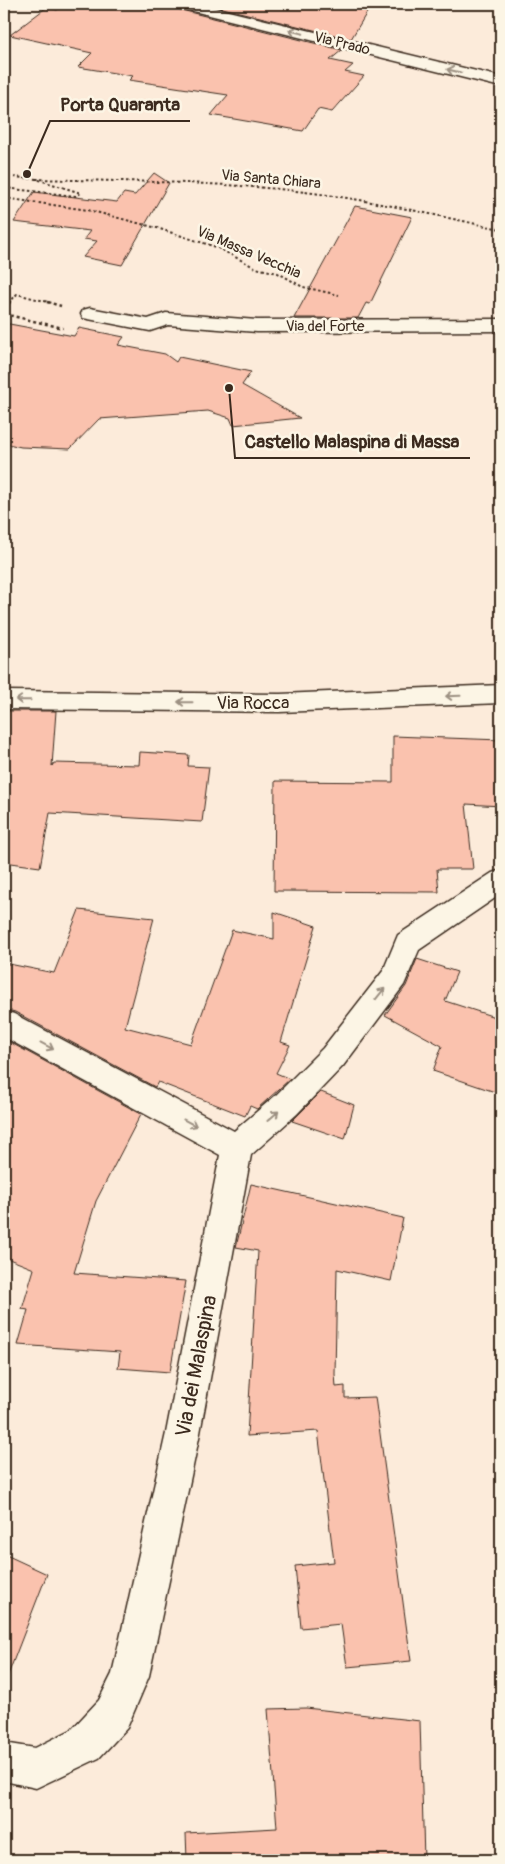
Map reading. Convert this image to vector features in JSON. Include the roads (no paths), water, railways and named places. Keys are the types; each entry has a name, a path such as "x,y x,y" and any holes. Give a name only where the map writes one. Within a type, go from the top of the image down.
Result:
{"street":[{"name":"Via Prado","path":"182,4 501,82"},
{"name":"Via del Forte","path":"90,314 150,326 166,319 257,326 501,325"},
{"name":"Via Rocca","path":"4,700 280,704 501,694"},
{"path":"4,1023 237,1148 286,1105 333,1057 394,977 408,943 501,880"},
{"name":"Via dei Malaspina","path":"4,1762 36,1768 85,1744 113,1714 130,1676 183,1433 237,1148"}],"place":[{"name":"Porta Quaranta","path":"27,174"},
{"name":"Castello Malaspina di Massa","path":"229,388"}]}
